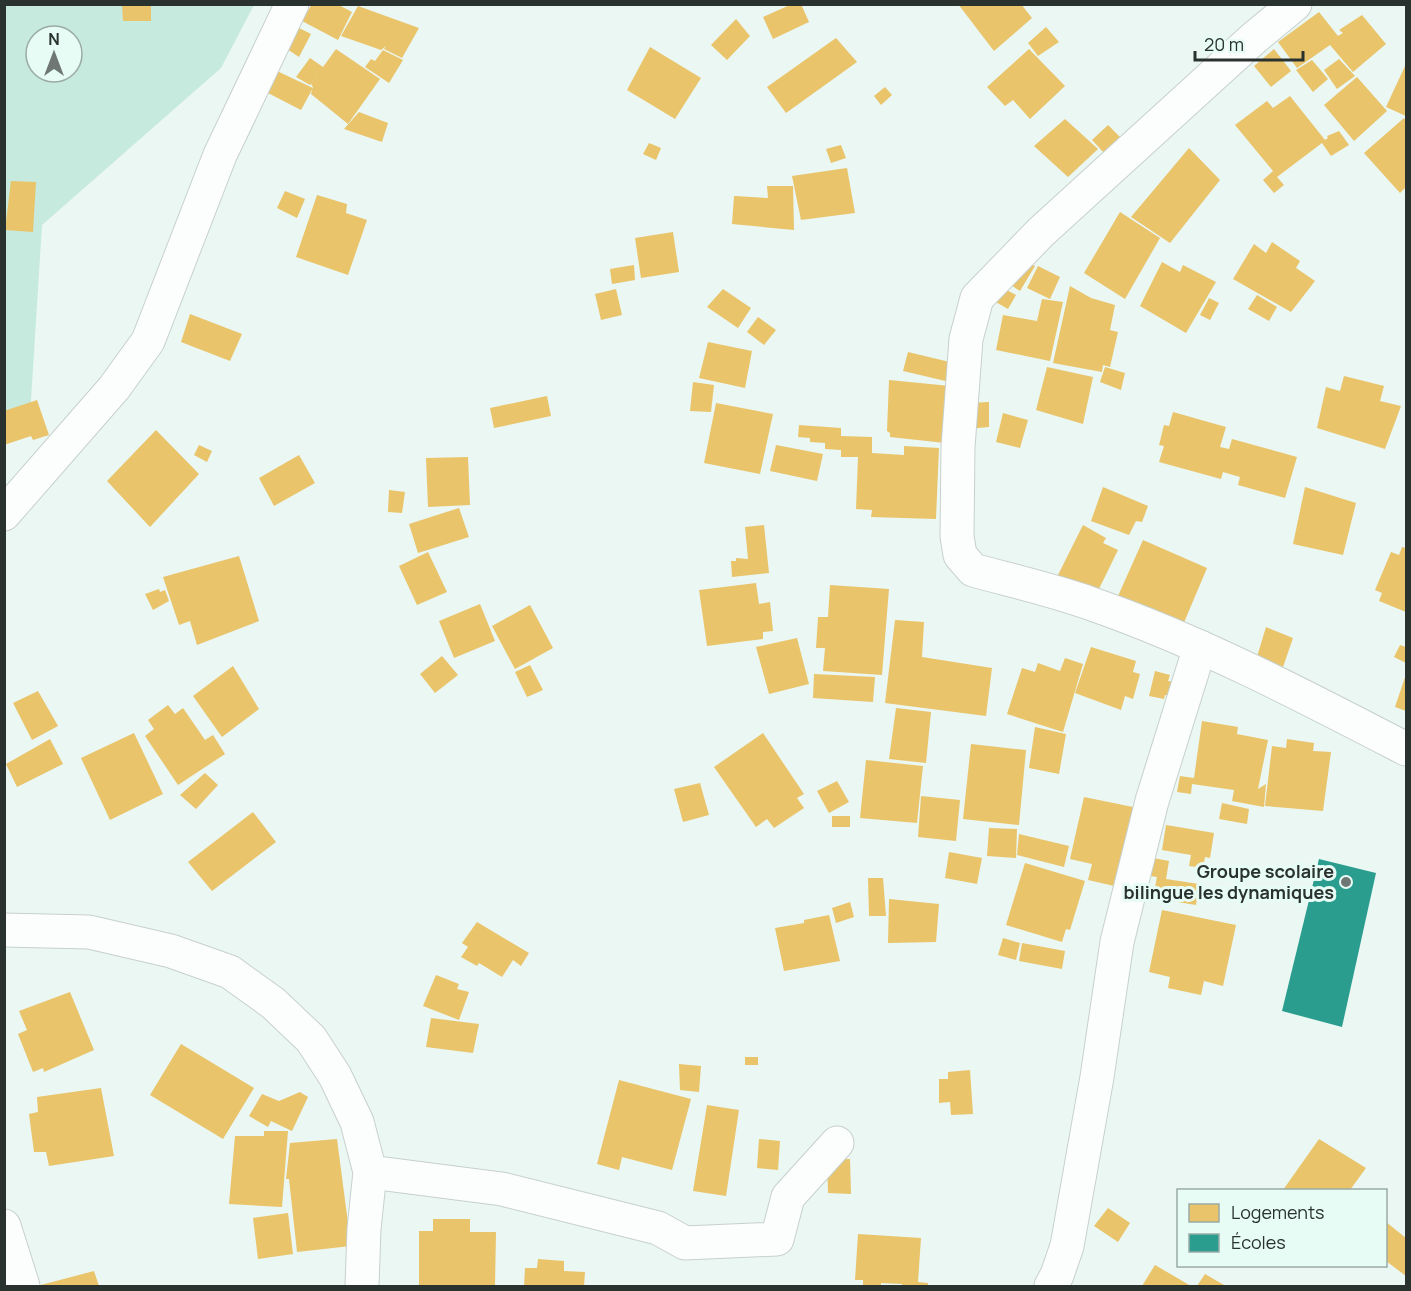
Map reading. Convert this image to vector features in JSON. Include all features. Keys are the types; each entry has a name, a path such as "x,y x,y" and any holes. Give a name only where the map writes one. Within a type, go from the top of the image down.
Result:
{"street":[{"path":"4,514 114,388 148,341 220,155 292,4"},
{"path":"1295,4 1254,38 1041,232 977,298 966,339 958,447 957,536 960,555 973,570 1091,604 1200,647 1287,687 1407,749"},
{"path":"1051,1287 1058,1275 1067,1246 1097,1077 1116,942 1152,801 1200,647"},
{"path":"4,930 89,932 171,951 230,972 273,1003 311,1039 335,1076 357,1122 370,1172 364,1229 362,1287"},
{"path":"370,1172 502,1189 658,1228 685,1243 777,1239 788,1197 837,1143"},
{"path":"4,1226 23,1287"}],"green space":[{"path":"4,5 254,5 221,68 42,225 29,432 5,432"}],"building: Logements":[{"path":"122,4 151,4 151,21 123,21"},
{"path":"312,4 337,4 352,12 338,40 302,21"},
{"path":"792,4 801,4 809,22 773,39 763,17"},
{"path":"958,4 1021,4 1032,18 994,51"},
{"path":"358,6 419,28 402,58 384,49 386,46 381,50 341,36"},
{"path":"1319,12 1338,36 1343,33 1339,30 1362,15 1386,44 1353,72 1330,45 1297,68 1278,42"},
{"path":"736,19 750,36 727,60 711,45"},
{"path":"1046,27 1059,42 1038,56 1028,43"},
{"path":"299,28 311,34 299,57 287,49"},
{"path":"836,38 857,62 786,113 767,87"},
{"path":"650,47 701,78 675,119 627,90"},
{"path":"336,49 380,79 348,124 311,94 313,87 311,84 319,73 310,85 296,77 310,58 323,67"},
{"path":"1029,49 1065,86 1030,119 1013,100 1005,106 987,87"},
{"path":"1274,49 1291,71 1271,87 1254,66"},
{"path":"383,50 403,60 389,83 365,67 371,59 375,61"},
{"path":"1339,59 1355,76 1337,89 1324,70"},
{"path":"1312,60 1328,79 1313,92 1296,70"},
{"path":"1406,66 1406,116 1386,107"},
{"path":"277,71 313,88 301,110 266,92"},
{"path":"1357,77 1387,111 1354,141 1324,105"},
{"path":"885,87 892,95 881,105 874,96"},
{"path":"1290,96 1325,140 1327,136 1339,131 1349,145 1331,156 1322,143 1277,177 1284,185 1274,193 1263,180 1273,171 1235,125 1267,101 1273,108"},
{"path":"359,112 388,123 382,142 344,129"},
{"path":"1404,118 1406,121 1406,187 1400,193 1364,153"},
{"path":"1065,119 1098,149 1068,177 1034,146"},
{"path":"1108,125 1122,139 1106,155 1092,140"},
{"path":"649,143 661,148 656,160 643,154"},
{"path":"841,145 846,158 831,163 826,149"},
{"path":"1189,148 1220,180 1170,243 1131,217"},
{"path":"847,168 855,213 801,220 792,176"},
{"path":"11,181 36,182 33,232 5,230"},
{"path":"767,186 793,186 794,230 732,224 734,196 768,198"},
{"path":"285,191 305,199 297,218 277,208"},
{"path":"317,195 347,204 346,213 367,220 348,275 296,257"},
{"path":"1120,212 1160,238 1125,299 1084,273"},
{"path":"673,232 679,272 641,278 635,238"},
{"path":"1272,242 1300,261 1296,268 1315,281 1291,312 1233,279 1254,244 1266,253"},
{"path":"1021,260 1035,266 1020,291 1005,281"},
{"path":"1162,262 1180,272 1183,265 1216,282 1186,333 1140,306"},
{"path":"634,265 635,280 612,284 610,269"},
{"path":"1038,266 1060,277 1050,299 1027,288"},
{"path":"1070,286 1091,298 1115,305 1110,330 1118,332 1110,367 1103,365 1102,372 1053,363"},
{"path":"1001,287 1016,295 1008,309 994,301"},
{"path":"616,289 622,315 601,320 595,294"},
{"path":"723,289 751,308 738,328 707,307"},
{"path":"1257,295 1277,307 1269,321 1248,309"},
{"path":"1209,298 1219,303 1210,320 1200,315"},
{"path":"1042,299 1063,302 1050,361 996,350 1003,315 1037,321"},
{"path":"190,314 242,334 230,361 181,342"},
{"path":"758,317 776,330 764,345 747,332"},
{"path":"708,342 752,351 745,388 699,378"},
{"path":"908,352 958,364 954,383 903,371"},
{"path":"1047,367 1093,377 1083,424 1036,410"},
{"path":"1105,367 1125,373 1121,390 1100,382"},
{"path":"1344,376 1384,386 1380,401 1401,406 1385,449 1317,428 1326,387 1340,391"},
{"path":"889,380 950,386 945,443 890,437 887,431"},
{"path":"693,382 714,385 711,412 690,411"},
{"path":"547,396 551,416 494,428 490,408"},
{"path":"37,400 49,435 33,440 31,436 4,445 4,411"},
{"path":"989,402 989,427 967,429 968,403"},
{"path":"716,403 773,414 760,474 704,463"},
{"path":"1173,412 1226,427 1220,447 1229,449 1232,439 1297,457 1285,498 1238,485 1240,477 1223,472 1221,479 1159,462 1164,446 1159,445 1164,425 1169,426"},
{"path":"1003,413 1028,420 1020,448 996,442"},
{"path":"799,425 841,428 841,436 872,437 872,453 904,455 904,446 939,448 936,519 871,517 872,510 856,509 858,457 841,457 841,450 825,449 825,443 810,442 810,438 798,437"},
{"path":"156,430 199,474 150,527 107,481"},
{"path":"199,445 212,451 207,462 194,455"},
{"path":"776,445 823,454 817,481 770,471"},
{"path":"299,455 315,483 274,506 259,478"},
{"path":"468,457 470,505 428,507 426,458"},
{"path":"1103,487 1148,506 1142,522 1136,521 1129,535 1091,521"},
{"path":"1305,487 1356,503 1343,555 1293,544"},
{"path":"389,490 405,492 402,513 388,512"},
{"path":"459,508 469,537 418,553 409,524"},
{"path":"764,525 769,573 732,577 731,561 736,561 736,558 748,559 745,527"},
{"path":"1083,525 1106,538 1103,543 1118,550 1096,595 1054,583"},
{"path":"1143,540 1207,568 1180,632 1114,605"},
{"path":"1402,547 1406,548 1406,612 1379,601 1382,593 1375,590 1391,552 1399,555"},
{"path":"428,552 447,592 417,605 399,566"},
{"path":"239,556 259,621 197,645 190,621 179,625 163,577"},
{"path":"756,583 759,604 770,602 773,631 763,632 763,639 707,646 699,590"},
{"path":"830,585 889,589 882,675 823,671 825,648 816,648 818,617 828,617"},
{"path":"159,589 160,592 165,590 169,601 153,610 145,594"},
{"path":"480,604 495,641 454,658 439,621"},
{"path":"530,605 553,648 515,669 492,626"},
{"path":"895,620 924,622 922,657 992,668 986,716 885,703"},
{"path":"1266,627 1293,638 1283,667 1256,660"},
{"path":"797,638 809,684 769,694 756,647"},
{"path":"1400,645 1406,647 1406,663 1394,657"},
{"path":"1091,647 1136,661 1133,672 1140,674 1133,699 1125,696 1121,710 1075,693"},
{"path":"442,656 458,675 435,693 420,674"},
{"path":"1065,658 1083,664 1063,732 1007,714 1022,668 1035,672 1038,663 1060,671"},
{"path":"530,665 543,690 527,697 515,672"},
{"path":"233,666 259,709 222,737 193,696"},
{"path":"1155,671 1170,675 1168,681 1175,682 1172,696 1165,695 1164,699 1149,696"},
{"path":"814,674 875,677 873,702 813,698"},
{"path":"1406,674 1406,711 1395,707"},
{"path":"38,691 58,726 32,740 13,703"},
{"path":"168,705 175,714 183,708 205,740 213,735 225,754 178,785 145,736 154,729 148,720"},
{"path":"896,708 931,712 926,763 889,759"},
{"path":"1202,721 1238,727 1237,734 1268,740 1258,789 1266,784 1264,807 1232,801 1234,790 1192,784 1191,794 1177,792 1180,776 1194,778"},
{"path":"1035,727 1066,734 1059,774 1029,768"},
{"path":"134,733 163,794 110,820 81,758"},
{"path":"763,733 804,794 797,798 804,808 774,828 767,819 756,827 714,767"},
{"path":"50,739 63,764 17,787 6,764"},
{"path":"1287,739 1314,743 1313,751 1331,752 1323,811 1265,806 1272,746 1286,748"},
{"path":"971,744 1026,750 1019,825 963,819"},
{"path":"866,760 923,766 917,823 860,818"},
{"path":"205,773 218,785 196,809 180,795"},
{"path":"837,781 849,802 829,813 817,791"},
{"path":"700,783 709,815 683,822 674,789"},
{"path":"921,796 960,800 956,841 918,837"},
{"path":"1084,797 1133,807 1121,864 1123,888 1088,880 1092,864 1070,859"},
{"path":"1222,803 1249,809 1247,824 1219,819"},
{"path":"253,812 276,842 212,891 188,862"},
{"path":"832,816 850,816 850,827 832,827"},
{"path":"1166,825 1214,833 1210,858 1205,857 1203,868 1189,866 1191,855 1162,850"},
{"path":"989,828 1017,829 1016,858 987,856"},
{"path":"1019,834 1069,846 1064,867 1017,855"},
{"path":"949,852 982,858 977,884 945,878"},
{"path":"1153,858 1169,861 1166,879 1199,884 1196,905 1153,898 1157,877 1150,876"},
{"path":"1025,863 1085,881 1070,930 1066,929 1062,942 1006,925"},
{"path":"868,878 883,878 886,916 869,916"},
{"path":"889,899 939,904 936,942 888,943"},
{"path":"850,902 854,917 836,923 832,908"},
{"path":"1162,910 1236,925 1223,986 1204,981 1201,995 1168,988 1170,977 1149,972"},
{"path":"829,915 840,961 784,971 775,928 804,923 804,920"},
{"path":"477,922 529,953 521,966 513,960 502,977 479,963 477,966 461,957 468,947 462,943"},
{"path":"1003,938 1020,943 1016,960 998,955"},
{"path":"1022,943 1065,951 1062,969 1019,961"},
{"path":"436,975 459,984 457,989 469,992 459,1020 423,1006"},
{"path":"70,992 94,1050 44,1072 43,1068 33,1072 18,1034 27,1030 19,1011"},
{"path":"431,1018 479,1024 473,1053 426,1047"},
{"path":"181,1044 254,1088 223,1139 150,1095"},
{"path":"745,1057 758,1057 758,1065 745,1065"},
{"path":"679,1064 701,1066 699,1092 680,1090"},
{"path":"970,1070 973,1114 951,1115 950,1102 939,1103 939,1079 948,1079 948,1072"},
{"path":"619,1080 691,1099 672,1170 622,1157 619,1170 597,1164"},
{"path":"101,1088 114,1156 49,1166 46,1152 34,1152 29,1114 38,1112 37,1097"},
{"path":"300,1092 308,1097 292,1131 271,1121 268,1127 249,1116 262,1094 279,1101"},
{"path":"707,1105 739,1110 726,1196 693,1191"},
{"path":"264,1131 288,1131 282,1207 229,1204 235,1136 264,1136"},
{"path":"337,1139 351,1246 297,1252 289,1179 286,1179 290,1143"},
{"path":"759,1139 780,1141 778,1170 757,1168"},
{"path":"1319,1139 1366,1168 1351,1189 1284,1189"},
{"path":"850,1159 851,1194 828,1193 827,1160"},
{"path":"1108,1208 1130,1223 1118,1242 1094,1226"},
{"path":"288,1213 293,1254 258,1259 253,1218"},
{"path":"433,1219 470,1219 470,1232 496,1232 495,1286 419,1286 419,1231 433,1231"},
{"path":"1387,1223 1406,1238 1406,1276 1387,1262"},
{"path":"858,1234 921,1238 918,1282 928,1283 928,1286 881,1283 881,1286 863,1286 863,1280 855,1280"},
{"path":"538,1259 564,1261 564,1271 585,1272 584,1286 524,1286 525,1268 537,1268"},
{"path":"1155,1265 1191,1286 1142,1286"},
{"path":"94,1271 99,1286 37,1286"},
{"path":"1205,1274 1224,1285 1197,1286"}],"building: Écoles":[{"path":"1319,859 1376,873 1342,1027 1282,1011"}],"place":[{"name":"Groupe scolaire bilingue les dynamiques","path":"1346,882"}]}
